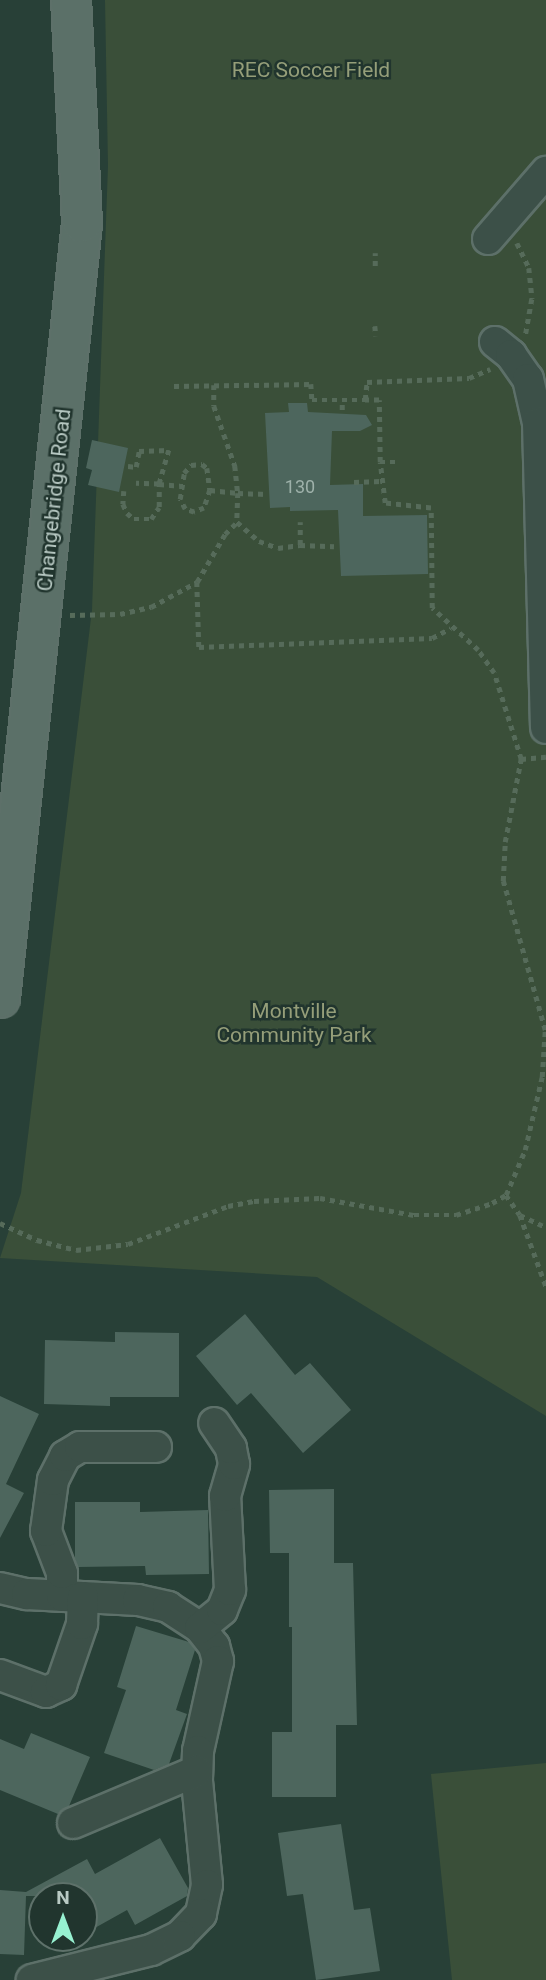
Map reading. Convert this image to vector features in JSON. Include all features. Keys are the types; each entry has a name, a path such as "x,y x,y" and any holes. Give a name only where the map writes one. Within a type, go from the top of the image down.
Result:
{"main road":[{"name":"Changebridge Road","path":"1,984 82,223 71,0"}],"street":[{"path":"488,239 546,172"},
{"path":"495,342 521,369 533,391 538,423 544,557 546,728"},
{"path":"200,1628 222,1610 230,1590 225,1496 234,1464 231,1448 214,1423"},
{"path":"0,1675 46,1692 61,1685 82,1624 46,1531 53,1480 65,1456 80,1447 156,1447"},
{"path":"0,1589 26,1594 154,1602 182,1614 200,1628 214,1646 218,1661 201,1735 198,1771 207,1885 201,1914 180,1936 151,1950 81,1970 32,1980"},
{"path":"73,1823 198,1771"}],"path":[{"path":"375,253 375,266"},
{"path":"375,326 376,336"},
{"path":"365,400 367,382 376,381"},
{"path":"0,1223 37,1240 76,1250 128,1244 228,1206 254,1201 320,1198 414,1215 456,1215 506,1195 525,1150 542,1077 545,1030 503,881 505,842 521,759 494,673 478,650 432,608 431,508 385,503 381,481 379,400 312,400 311,384 174,386"},
{"path":"65,615 120,614 151,607 197,582 225,534 237,522 235,466 214,406 214,385"},
{"path":"342,400 342,410"},
{"path":"124,491 123,504 127,513 134,519 151,519 159,508 159,484 169,450 139,451 136,467 128,466"},
{"path":"380,462 400,462"},
{"path":"202,464 207,468 210,490 204,508 194,512 185,509 180,486 184,473 191,465 202,464"},
{"path":"354,482 381,481"},
{"path":"136,483 180,486"},
{"path":"210,490 267,494"},
{"path":"237,522 259,541 278,548 300,545 334,546"},
{"path":"300,522 300,545"},
{"path":"197,582 200,648 432,638 451,628"},
{"path":"521,759 546,758"},
{"path":"506,1195 520,1214 546,1286"},
{"path":"520,1214 546,1227"}],"green space":[{"name":"Montville Community Park","path":"105,0 546,0 546,1416 317,1277 0,1258 21,1193 92,610 108,166"},
{"path":"546,1763 546,1980 452,1980 431,1774"}],"building":[{"path":"288,403 307,403 308,412 366,415 372,425 360,431 332,431 330,485 363,484 363,516 427,515 428,574 341,576 338,510 290,511 290,507 270,508 265,413 289,412"},
{"path":"92,440 128,448 119,492 88,485 92,470 86,468"},
{"path":"245,1314 295,1375 310,1363 351,1410 303,1453 251,1393 237,1405 196,1356"},
{"path":"115,1332 179,1333 179,1397 110,1397 110,1406 44,1404 45,1340 115,1342"},
{"path":"0,1396 39,1414 6,1484 24,1493 0,1538"},
{"path":"334,1489 334,1563 353,1563 357,1725 336,1725 336,1797 272,1797 272,1732 292,1732 292,1627 289,1627 289,1553 270,1553 269,1490"},
{"path":"75,1502 140,1502 140,1512 208,1510 209,1574 146,1575 145,1566 78,1567 75,1559"},
{"path":"136,1626 189,1642 195,1650 176,1710 187,1714 169,1764 154,1770 104,1753 126,1690 117,1687"},
{"path":"31,1733 90,1757 69,1806 58,1814 0,1790 0,1739 24,1749"},
{"path":"341,1824 354,1910 370,1908 380,1971 316,1980 303,1894 287,1896 278,1833"},
{"path":"160,1838 188,1888 187,1896 135,1925 127,1910 98,1926 98,1882 44,1882 87,1859 95,1874"},
{"path":"0,1890 28,1891 24,1955 0,1954"}],"park label":[{"name":"REC Soccer Field","path":"311,70"}]}
